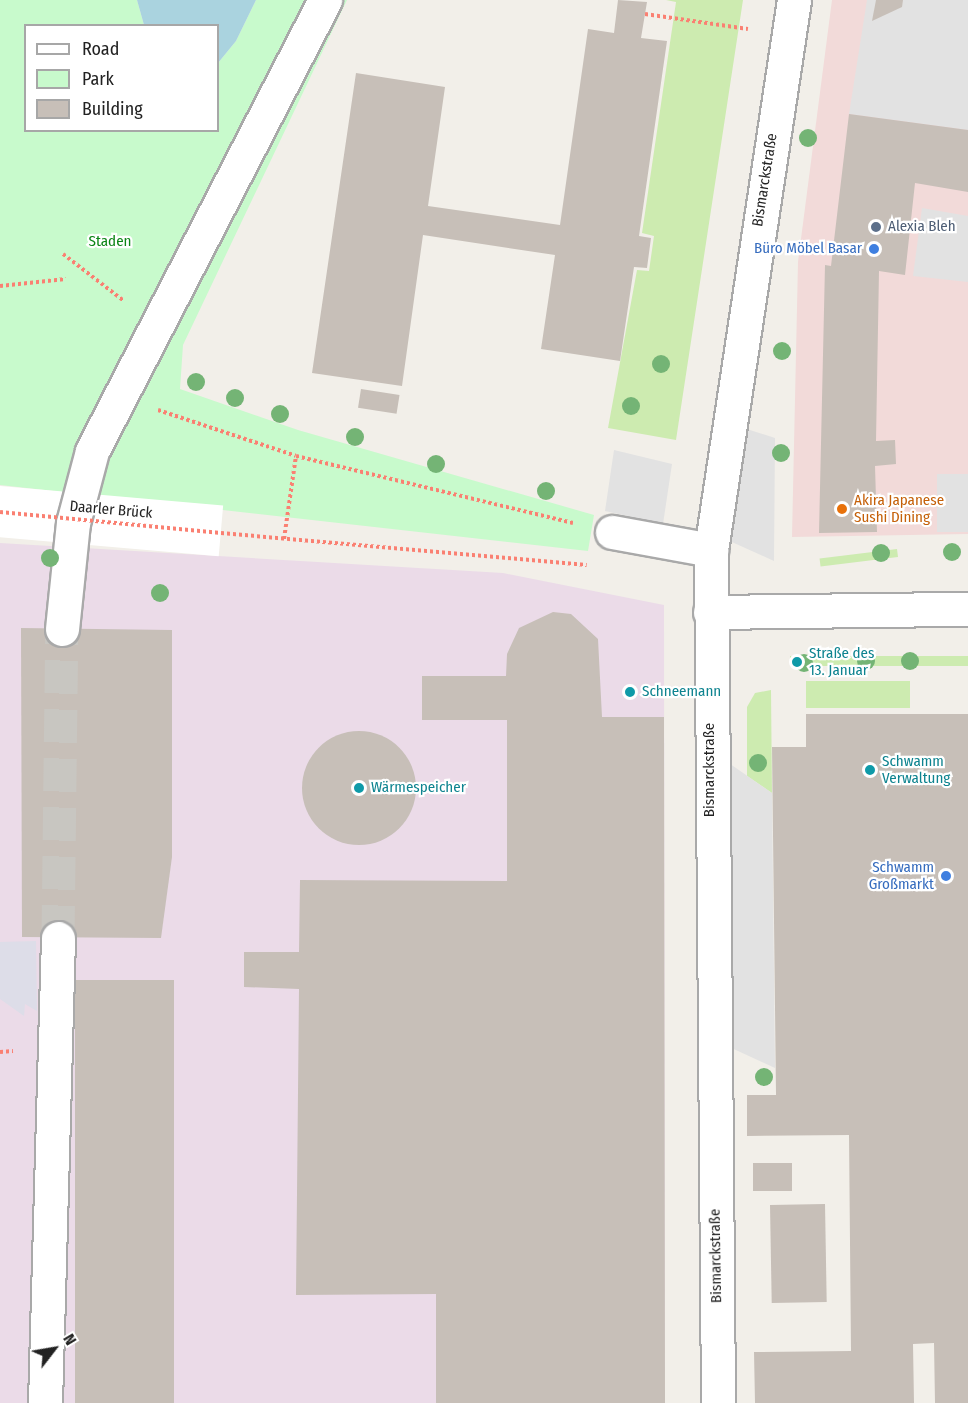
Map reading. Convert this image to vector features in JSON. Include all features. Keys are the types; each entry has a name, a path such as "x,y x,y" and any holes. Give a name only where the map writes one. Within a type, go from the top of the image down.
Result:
{"street":[{"path":"62,629 80,486 124,390 325,0"},
{"name":"Bismarckstraße","path":"718,1403 711,550 794,0"},
{"path":"612,532 711,550"},
{"path":"710,612 968,609"},
{"path":"45,1403 58,938"}],"path":[{"path":"645,14 788,35"},
{"path":"63,254 103,281 156,330"},
{"path":"0,286 66,279"},
{"path":"124,390 184,421 296,456 612,532"},
{"path":"284,539 296,456"},
{"name":"Daarler Brück","path":"0,512 600,566"}],"shaded area":[{"path":"832,0 968,0 968,534 792,537 798,262"},
{"path":"867,0 968,0 968,130 849,114"},
{"path":"922,208 968,216 968,282 913,276"},
{"path":"728,423 775,438 774,561 712,533"},
{"path":"614,450 672,464 663,524 605,511"},
{"path":"937,474 968,474 968,532 937,532"},
{"path":"0,543 503,573 664,605 665,1403 0,1403"},
{"path":"710,750 772,793 775,1068 712,1039"},
{"path":"36,941 37,1011 25,1004 24,1016 0,999 0,942"}],"green space":[{"name":"Staden","path":"0,0 137,0 144,24 24,24 24,132 219,132 219,62 236,41 256,0 347,0 183,345 180,389 298,430 594,515 588,551 0,485"},
{"path":"666,0 743,0 676,440 608,428 637,270 649,271 654,236 642,233 676,2"},
{"path":"897,549 898,557 821,566 820,559"},
{"path":"790,656 968,656 968,666 790,666"},
{"path":"806,681 910,681 910,708 806,708"},
{"path":"771,690 772,793 747,776 747,707 755,693"}],"water":[{"path":"137,0 256,0 236,41 219,62 219,24 144,24"}],"pier":[{"path":"0,486 223,506 219,556 0,537"}],"building":[{"path":"618,0 647,2 641,38 667,41 639,236 651,238 647,268 634,267 620,361 541,349 555,255 423,235 402,386 312,373 356,73 445,87 428,206 560,225 588,29 614,33"},
{"path":"876,0 903,0 902,7 872,21"},
{"path":"849,114 968,130 968,192 915,183 905,275 879,271 876,441 895,440 896,464 875,466 877,532 819,533 825,265 831,266"},
{"path":"361,389 400,395 397,414 358,408"},
{"path":"553,612 571,614 598,639 602,717 664,717 665,1403 436,1403 436,1294 296,1295 299,989 244,987 244,952 299,952 300,880 507,881 507,720 422,720 422,676 506,676 507,654 519,628"},
{"path":"21,628 172,630 172,857 161,938 22,937"},
{"path":"806,714 968,714 968,1403 935,1403 934,1343 913,1344 914,1403 755,1403 754,1352 851,1351 849,1135 747,1136 747,1095 776,1095 772,747 806,747"},
{"name":"Wärmespeicher","path":"359,731 381,736 399,748 411,766 416,788 411,810 399,828 381,840 359,845 337,840 319,828 307,810 302,788 307,766 319,748 337,736"},
{"path":"75,980 174,980 174,1403 75,1403"},
{"path":"753,1163 792,1163 792,1191 753,1191"},
{"path":"825,1204 827,1302 772,1303 770,1205"}],"tunnel":[{"path":"58,938 62,629"}],"place":[{"name":"Alexia Bleh","path":"876,227"},
{"name":"Büro Möbel Basar","path":"874,249"},
{"name":"Akira Japanese Sushi Dining","path":"842,509"},
{"name":"Straße des 13. Januar","path":"797,662"},
{"name":"Schneemann","path":"630,692"},
{"name":"Schwamm Verwaltung","path":"870,770"},
{"name":"Wärmespeicher","path":"359,788"},
{"name":"Schwamm Großmarkt","path":"946,876"}]}
